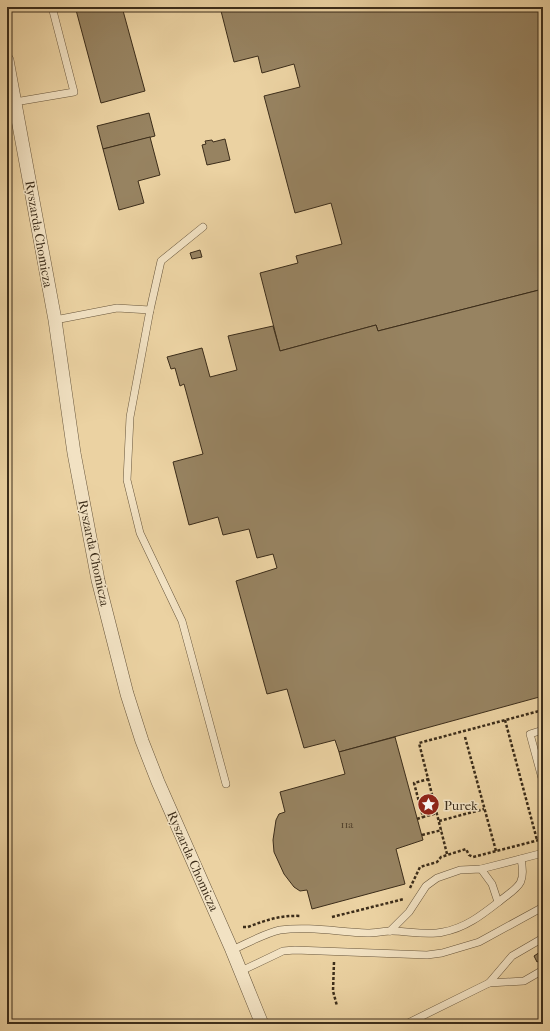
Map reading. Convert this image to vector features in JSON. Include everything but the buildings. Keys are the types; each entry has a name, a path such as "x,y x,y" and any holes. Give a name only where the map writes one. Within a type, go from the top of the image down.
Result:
{"street":[{"name":"Ryszarda Chomicza","path":"7,60 55,320 74,452 98,580 127,694 142,741 158,782 232,950 262,1024"}],"lane":[{"path":"15,102 74,92 52,7"},
{"path":"203,227 161,261 150,310 130,417 127,480 140,533 182,621 226,784"},
{"path":"55,320 118,308 150,310"},
{"path":"543,730 530,734 543,782"},
{"path":"390,931 409,912 426,886 437,878 460,870 481,869 543,853"},
{"path":"232,950 278,931 300,929 442,933 460,927 478,918 517,887 523,880 524,871 521,859"},
{"path":"481,869 492,884 498,902"},
{"path":"241,971 283,951 295,950 427,955 442,953 479,942 543,907"},
{"path":"489,983 512,956 543,938"},
{"path":"406,1024 489,983 524,981 543,970"}],"path":[{"path":"447,854 440,820 419,742 543,710"},
{"path":"505,720 537,840"},
{"path":"465,737 496,851"},
{"path":"423,817 414,783 429,779"},
{"path":"440,820 484,809"},
{"path":"417,819 437,813"},
{"path":"422,835 442,830"},
{"path":"409,890 420,867 437,862 441,857 447,854 466,850 469,855 473,857 543,839"},
{"path":"327,917 335,918 407,898"},
{"path":"243,927 248,927 287,915 303,916"}],"place":[{"name":"Purek","path":"428,805"}]}
